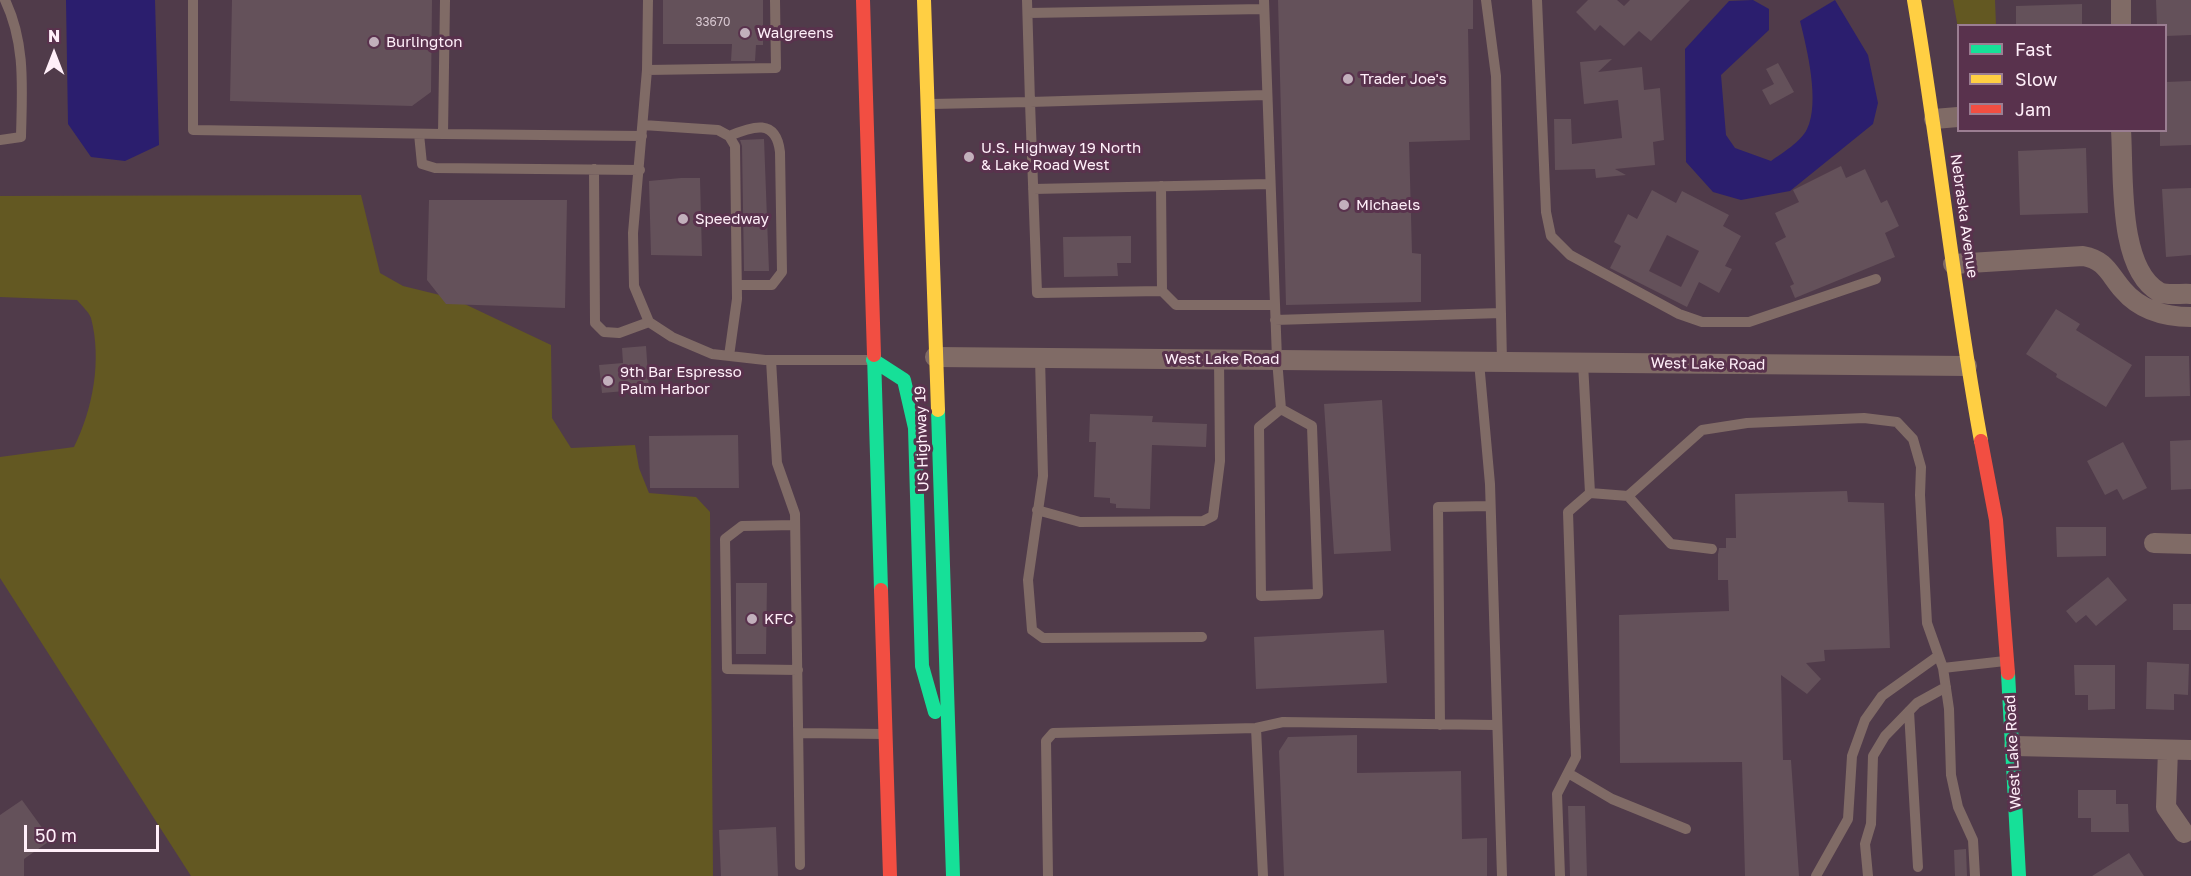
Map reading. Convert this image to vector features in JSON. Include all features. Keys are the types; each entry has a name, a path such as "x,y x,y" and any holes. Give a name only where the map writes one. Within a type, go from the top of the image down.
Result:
{"main road":[{"path":"863,0 890,876"},
{"name":"US Highway 19","path":"924,0 953,876"},
{"name":"Nebraska Avenue","path":"1914,0 1934,119 1967,366"},
{"path":"873,360 904,380 915,428 922,666 950,763"},
{"name":"West Lake Road","path":"1967,366 1996,520 2014,746 2019,876"}],"street":[{"path":"2121,0 2121,24"},
{"path":"1934,119 1957,117"},
{"path":"2121,132 2127,226 2132,257 2143,279 2161,293 2191,294"},
{"path":"1953,264 2083,255 2094,258 2105,265 2134,301 2164,314 2191,317"},
{"name":"West Lake Road","path":"936,357 1967,366"},
{"path":"2154,543 2191,544"},
{"path":"2014,746 2191,750"},
{"path":"2168,750 2166,807 2184,833"}],"lane":[{"path":"0,140 21,137 23,65 16,29 5,0"},
{"path":"193,0 193,130 419,134 718,130 729,136 735,146 737,285 729,356"},
{"path":"442,134 446,0"},
{"path":"648,0 647,70 633,233 634,286 649,322 672,337 712,354 771,360 873,360"},
{"path":"647,70 776,68 775,0"},
{"path":"1027,0 1037,293 1162,291"},
{"path":"1486,0 1496,76 1502,362"},
{"path":"1537,0 1546,212 1551,236 1569,255 1679,314 1702,322 1749,322 1876,279"},
{"path":"1028,13 1151,5 1264,4 1275,320 1281,409"},
{"path":"927,104 1266,95"},
{"path":"729,136 746,129 760,127 771,130 778,139 780,152 782,272 772,285 737,285"},
{"path":"419,134 422,164 435,168 640,170"},
{"path":"594,169 595,323 604,332 619,333 649,322"},
{"path":"1033,189 1270,184"},
{"path":"1161,186 1162,291 1176,305 1275,304"},
{"path":"1275,320 1501,313"},
{"path":"1041,358 1043,476 1028,580 1032,630 1043,638 1202,637"},
{"path":"1037,510 1080,522 1203,521 1213,516 1220,461 1219,359"},
{"path":"771,360 777,463 789,495 795,525 800,733 800,865"},
{"path":"1479,362 1489,506 1502,876"},
{"path":"1583,363 1590,493"},
{"path":"1281,409 1312,426 1318,594 1261,596 1259,427 1281,409"},
{"path":"1628,496 1702,429 1748,423 1864,418 1897,422 1913,439 1921,467 1920,495 1927,623 1943,668 1950,709 1951,775 1958,807 1973,840 1975,876"},
{"path":"1560,876 1557,794 1576,757 1568,512 1590,493 1628,496 1671,544 1712,549"},
{"path":"1440,725 1438,507 1489,506"},
{"path":"795,525 742,526 725,539 726,669 798,670"},
{"path":"1816,876 1848,819 1852,756 1865,720 1882,696 1938,656"},
{"path":"1943,668 2008,661"},
{"path":"1869,876 1865,844 1871,824 1873,756 1885,736 1917,703 1946,687"},
{"path":"1909,711 1918,867"},
{"path":"1048,876 1046,741 1053,733 1256,728 1283,722 1495,726"},
{"path":"1256,728 1263,876"},
{"path":"800,733 886,734"},
{"path":"1568,773 1612,799 1686,829"}],"shaded area":[{"path":"66,0 155,0 159,145 125,161 91,157 68,124"},
{"path":"1753,0 1769,9 1769,30 1721,75 1726,135 1735,148 1771,161 1791,147 1804,134 1811,118 1812,90 1809,60 1800,21 1835,0 1868,55 1878,103 1873,124 1790,191 1741,200 1713,192 1686,162 1685,49 1729,1"},
{"path":"1953,0 1995,0 1996,24 1957,24"},
{"path":"361,195 380,273 403,286 452,298 551,345 552,418 571,448 635,445 639,468 649,493 696,497 710,512 713,876 191,876 0,578 0,457 74,447 91,401 96,351 91,318 77,300 0,297 0,196"}],"building":[{"path":"232,0 432,0 431,92 412,106 230,101"},
{"name":"Walgreens","path":"663,0 763,0 763,45 756,45 755,61 731,61 732,44 663,44"},
{"path":"1278,0 1473,0 1473,29 1468,29 1470,140 1409,142 1412,253 1421,254 1421,302 1286,305"},
{"path":"1588,0 1617,0 1624,6 1630,0 1690,0 1651,41 1639,31 1624,46 1600,25 1595,31 1576,12"},
{"path":"2156,0 2191,0 2191,35 2167,36 2167,24 2157,24"},
{"path":"2082,4 2082,24 2016,24 2016,6"},
{"path":"1612,59 1598,72 1642,67 1644,90 1660,88 1664,140 1653,142 1655,165 1615,169 1626,175 1596,178 1595,169 1555,170 1554,119 1571,119 1572,144 1622,138 1618,100 1584,104 1580,62"},
{"path":"1778,63 1794,92 1770,105 1762,90 1774,84 1766,69"},
{"path":"2191,81 2191,145 2160,146 2160,132 2167,132 2167,82"},
{"path":"764,139 769,271 744,271 742,146 740,140"},
{"path":"2086,148 2088,213 2020,215 2018,151"},
{"path":"1841,166 1846,178 1865,169 1881,203 1887,200 1899,226 1885,233 1895,257 1795,298 1790,286 1794,284 1775,243 1786,237 1775,213 1799,202 1793,190"},
{"path":"700,178 702,256 651,255 649,181"},
{"path":"2191,188 2191,255 2166,257 2162,189"},
{"path":"1652,190 1676,203 1682,191 1729,215 1723,226 1741,236 1725,266 1732,269 1719,293 1699,282 1687,307 1610,268 1621,246 1614,242 1628,214 1637,219","holes":["1667,235 1699,251 1681,287 1649,271"]},
{"path":"429,200 567,200 565,308 446,304 427,280"},
{"path":"1131,236 1131,263 1117,263 1118,276 1064,277 1063,237"},
{"path":"2056,309 2080,324 2076,330 2132,365 2106,407 2056,377 2057,374 2026,354"},
{"path":"646,346 649,389 602,393 599,365 623,363 622,348"},
{"path":"2145,356 2189,356 2190,396 2145,397"},
{"path":"1382,400 1391,551 1334,554 1324,404"},
{"path":"1090,414 1153,416 1152,422 1207,424 1206,447 1152,445 1150,509 1116,508 1116,504 1110,503 1110,498 1094,497 1096,442 1089,442"},
{"path":"738,435 739,488 650,488 649,436"},
{"path":"2191,440 2191,489 2171,490 2170,441"},
{"path":"2123,442 2147,488 2123,500 2117,489 2105,495 2087,461"},
{"path":"1847,491 1848,502 1884,503 1890,648 1824,650 1825,661 1806,663 1821,679 1807,694 1781,675 1783,760 1791,760 1799,876 1745,876 1742,762 1620,763 1619,615 1729,611 1728,580 1718,580 1718,554 1719,548 1726,548 1726,538 1736,538 1735,494"},
{"path":"2056,527 2106,527 2106,556 2057,557"},
{"path":"2108,577 2127,600 2096,626 2086,615 2076,623 2066,611"},
{"path":"736,583 767,583 766,654 736,654"},
{"path":"2173,604 2191,604 2191,630 2173,630"},
{"path":"1384,630 1387,683 1256,689 1254,637"},
{"path":"2147,662 2189,664 2188,695 2174,694 2174,710 2146,709"},
{"path":"2074,665 2115,665 2115,709 2088,710 2088,695 2075,695"},
{"path":"1357,735 1357,773 1461,771 1462,839 1487,838 1487,876 1284,876 1279,751 1288,737"},
{"path":"2078,790 2116,790 2116,804 2128,804 2129,832 2091,832 2091,818 2078,818"},
{"path":"22,800 51,840 24,859 24,876 0,876 0,815"},
{"path":"1568,806 1585,806 1587,876 1570,876"},
{"path":"776,827 778,876 721,876 719,830"},
{"path":"1966,849 1967,876 1955,876 1954,850"},
{"path":"2129,853 2144,876 2092,876"}],"traffic: fast":[{"path":"874,355 881,590"},
{"path":"873,360 904,380 915,428 922,666 935,712"},
{"path":"938,410 953,876"},
{"path":"2008,673 2019,876"}],"traffic: slow":[{"path":"924,0 938,410"},
{"path":"1914,0 1981,441"}],"traffic: jam":[{"path":"863,0 874,355"},
{"path":"1981,441 1996,520 2008,673"},
{"path":"881,590 890,876"}],"place":[{"name":"Walgreens","path":"745,33"},
{"name":"Burlington","path":"374,42"},
{"name":"Trader Joe's","path":"1348,79"},
{"name":"U.S. Highway 19 North & Lake Road West","path":"969,157"},
{"name":"Michaels","path":"1344,205"},
{"name":"Speedway","path":"683,219"},
{"name":"9th Bar Espresso Palm Harbor","path":"608,381"},
{"name":"KFC","path":"752,619"}]}
